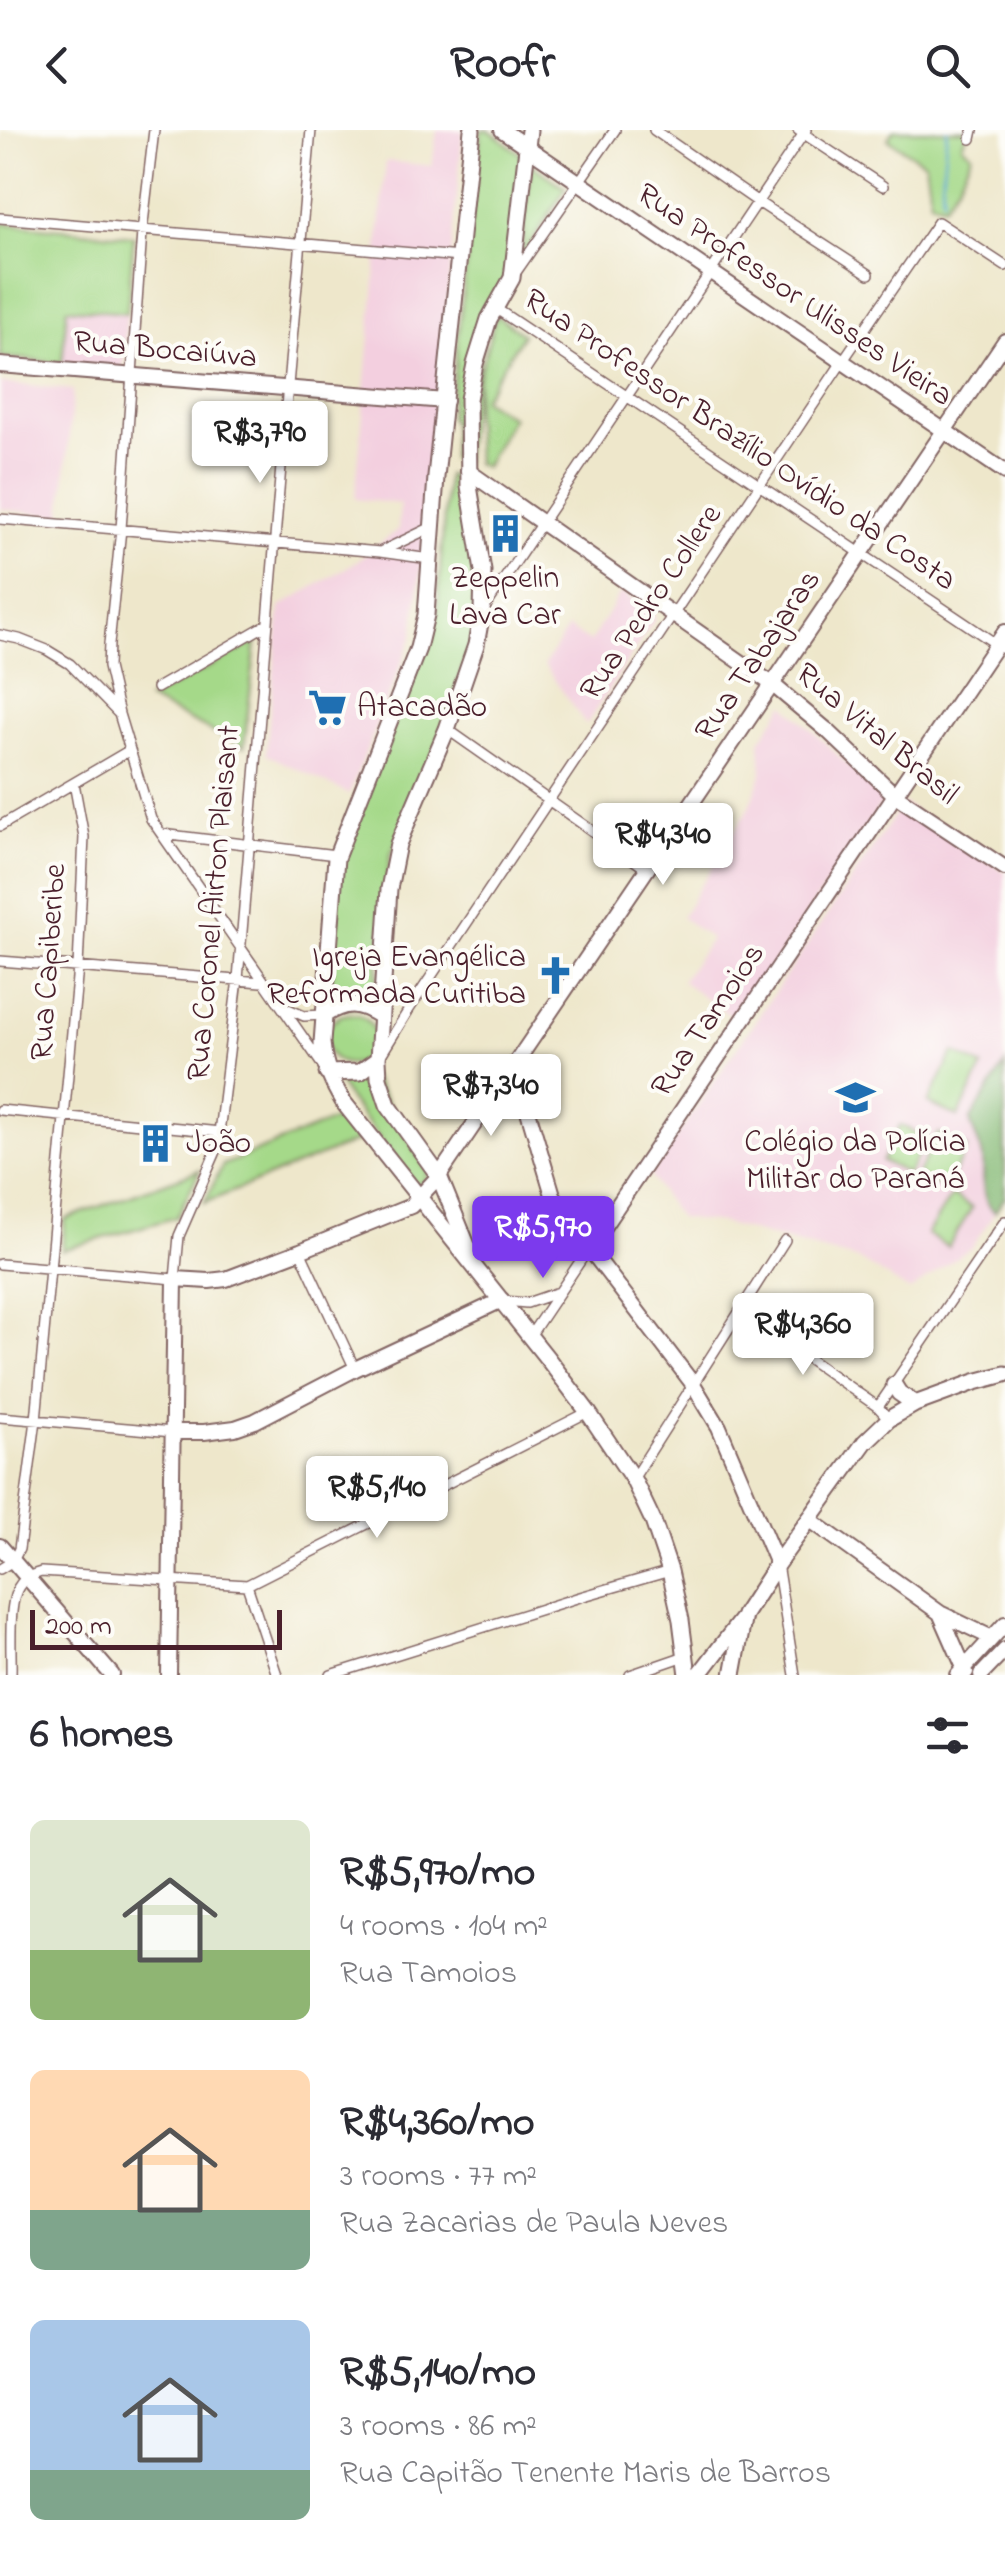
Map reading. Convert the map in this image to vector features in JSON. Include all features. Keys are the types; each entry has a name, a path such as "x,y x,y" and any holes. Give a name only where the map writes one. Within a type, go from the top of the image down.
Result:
{"main road":[{"path":"472,130 436,477 426,615 418,648 336,855 322,1043 327,1073 344,1103 530,1336 633,1480 653,1520 670,1571 688,1675"},
{"path":"476,1268 440,1176 388,1105 379,1078 380,1016 392,870 398,844 473,658 482,612 483,558 469,478 468,399 475,364 495,308 512,278 529,130"},
{"path":"440,452 469,478"},
{"path":"436,477 450,473 469,478"},
{"path":"324,1015 349,1004 380,1016"},
{"path":"327,1073 360,1072 378,1059"},
{"path":"699,1675 884,1413 1005,1374"},
{"path":"894,1385 915,1404"},
{"path":"733,1675 744,1615"}],"street":[{"path":"154,130 142,232 108,668 152,819 327,1073"},
{"name":"Rua Coronel Airton Plaisant","path":"169,1675 175,1278 179,1236 211,1167 220,1132 238,979 311,130"},
{"name":"Rua Professor Ulisses Vieira","path":"502,130 1005,472"},
{"path":"512,278 616,130"},
{"path":"654,130 869,274"},
{"path":"482,612 802,131 883,186"},
{"path":"0,218 460,257"},
{"name":"Rua Pedro Collere","path":"378,1059 938,222 1005,266"},
{"name":"Rua Professor Brazílio Ovídio da Costa","path":"495,308 861,553 1002,642"},
{"name":"Rua Tabajaras","path":"420,1198 440,1176 1005,340"},
{"name":"Rua Bocaiúva","path":"0,365 445,401"},
{"name":"Rua Vital Brasil","path":"469,478 544,523 772,684 896,795 1005,868"},
{"path":"0,519 430,559"},
{"path":"380,552 432,527"},
{"path":"157,688 268,624"},
{"path":"0,636 47,650 70,664 119,714"},
{"name":"Rua Tamoios","path":"530,1336 1002,642"},
{"path":"447,728 648,870"},
{"path":"0,826 130,750"},
{"name":"Rua Capiberibe","path":"7,1565 19,1549 36,1420 78,967 84,838 74,783"},
{"path":"162,834 336,855"},
{"path":"0,961 262,982"},
{"path":"279,1003 304,1016 324,1015"},
{"path":"380,1016 395,1020 408,1011"},
{"path":"514,1064 553,1195 694,1384 719,1427 777,1564 795,1675"},
{"path":"0,1110 220,1132"},
{"path":"0,1264 209,1281 226,1279 411,1206 420,1198"},
{"path":"741,1312 884,1413 894,1385 1005,1221"},
{"path":"633,1480 785,1240"},
{"path":"300,1252 355,1370"},
{"path":"0,1417 172,1432 236,1428 502,1300 527,1304 559,1292"},
{"path":"11,1675 14,1598 17,1588 28,1577 41,1572 247,1585 588,1412"},
{"path":"809,1519 940,1613 992,1638"},
{"path":"0,1546 7,1565 28,1577 111,1672"},
{"path":"331,1675 670,1571"},
{"path":"247,1585 277,1675"},
{"path":"940,1613 963,1673 1005,1624"},
{"path":"981,1675 1005,1650"},
{"path":"630,1675 684,1656"}],"shaded area":[{"path":"437,130 463,130 413,635 349,794 266,754 280,607 354,563 398,530 400,504 355,499 386,161 432,166"},
{"path":"66,308 127,313 123,368 62,363"},
{"path":"0,383 73,390 62,516 0,509"},
{"path":"621,592 653,613 655,619 586,725 544,665 568,628 590,642"},
{"path":"785,704 884,800 736,1019 681,981 711,939 681,917 749,808 762,774 760,741"},
{"name":"Colégio da Polícia Militar do Paraná","path":"903,803 1005,872 1005,1197 972,1247 910,1291 859,1260 721,1223 678,1218 650,1176"}],"green space":[{"path":"481,130 489,130 521,154 507,278 486,316 463,463 451,459 453,424 449,417"},
{"path":"893,130 968,130 962,145 972,154 944,205 931,201 925,163 888,139"},
{"path":"531,164 566,188 521,259"},
{"path":"0,223 134,236 127,313 67,308 62,363 0,357"},
{"path":"496,315 523,334 482,399 512,417 484,468 476,463 474,413 478,378"},
{"path":"447,475 464,482 479,591 472,640 441,735 390,857 374,1008 330,1006 339,862 437,614"},
{"path":"256,642 244,747 148,700"},
{"path":"350,1014 368,1021 375,1039 368,1057 350,1064 332,1057 325,1039 332,1021"},
{"path":"954,1052 983,1067 958,1117 928,1103"},
{"path":"1005,1064 1005,1197 995,1212 984,1194 982,1154 970,1120"},
{"path":"372,1077 428,1171 421,1184 415,1184 339,1082"},
{"path":"342,1117 360,1140 204,1203 223,1165"},
{"path":"900,1125 927,1138 908,1174 882,1161"},
{"path":"938,1133 967,1148 945,1189 917,1175"},
{"path":"200,1170 177,1217 62,1250 65,1219"},
{"path":"952,1195 972,1208 948,1247 927,1234"}],"waterway":[{"path":"943,198 947,130"}],"place":[{"name":"Zeppelin Lava Car","path":"505,534"},
{"name":"Atacadão","path":"327,708"},
{"name":"Igreja Evangélica Reformada Curitiba","path":"556,976"},
{"name":"Colégio da Polícia Militar do Paraná","path":"855,1098"},
{"name":"João","path":"156,1144"}]}
